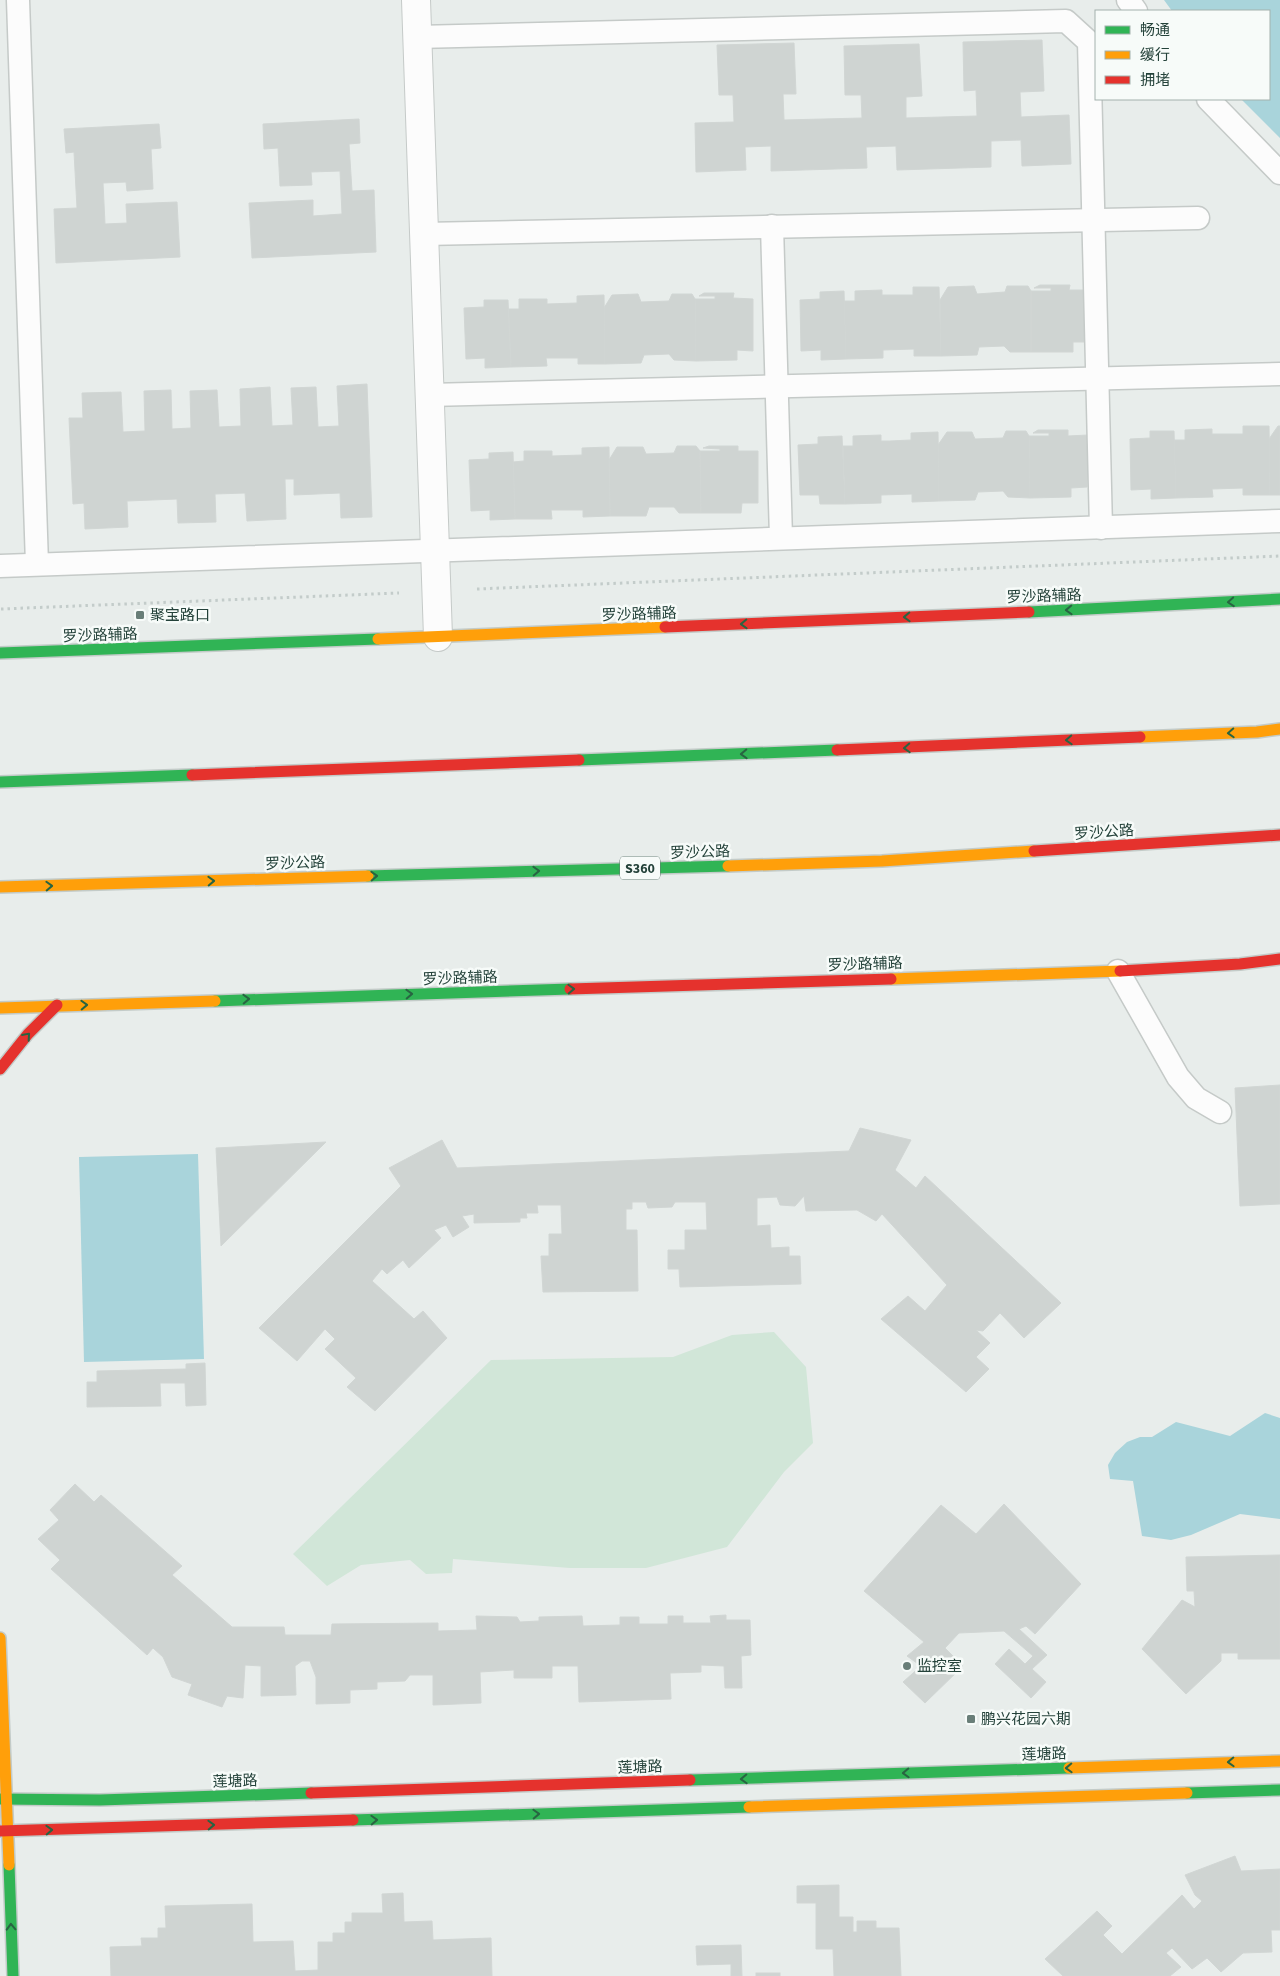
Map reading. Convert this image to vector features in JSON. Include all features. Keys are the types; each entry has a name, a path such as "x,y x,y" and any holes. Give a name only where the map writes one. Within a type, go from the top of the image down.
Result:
{"main road":[{"name":"罗沙路辅路","path":"0,653 1160,607 1280,599"},
{"path":"0,782 881,749 1280,729"},
{"name":"罗沙公路","path":"0,887 882,861 1280,835"},
{"name":"罗沙路辅路","path":"0,1008 1118,971 1240,964 1280,959"},
{"path":"0,1069 28,1034 57,1006"},
{"path":"0,1638 4,1831 13,1976"},
{"name":"莲塘路","path":"3,1799 110,1800 1280,1761"},
{"path":"4,1831 1280,1790"}],"street":[{"path":"416,0 438,637"}],"lane":[{"path":"18,0 37,564"},
{"path":"417,37 1066,21 1089,42 1101,528"},
{"path":"1209,100 1280,173"},
{"path":"424,234 1198,218"},
{"path":"772,226 781,538"},
{"path":"430,395 1280,374"},
{"path":"0,566 1280,522"},
{"path":"1118,971 1178,1078 1196,1098 1220,1112"}],"path":[{"path":"477,589 1280,556"},
{"path":"1,609 399,593"}],"green space":[{"path":"774,1332 806,1367 813,1443 784,1472 727,1547 646,1568 570,1568 453,1559 452,1573 426,1574 410,1560 361,1565 327,1586 293,1554 491,1360 673,1357 732,1335"}],"water":[{"path":"1164,0 1280,0 1280,138 1242,100 1270,100 1270,10 1171,10"},
{"path":"198,1154 204,1359 84,1362 79,1157"},
{"path":"1265,1413 1280,1418 1280,1519 1240,1514 1191,1535 1171,1540 1142,1536 1133,1481 1110,1479 1108,1465 1115,1453 1127,1442 1140,1437 1152,1437 1176,1422 1230,1436"}],"building":[{"path":"1042,40 1044,91 1020,92 1021,117 1069,115 1071,164 1022,166 1021,140 991,141 991,167 897,170 896,146 866,147 867,168 771,171 771,146 745,147 746,170 696,172 695,123 734,122 733,95 719,95 717,45 794,43 796,94 783,94 784,120 862,118 861,95 845,95 844,46 919,44 922,96 906,97 906,118 977,116 976,90 964,91 963,42"},
{"path":"359,119 360,143 349,144 352,191 374,190 376,252 252,258 249,203 313,200 313,216 342,214 340,171 311,172 312,185 280,186 278,148 264,149 263,124"},
{"path":"159,124 161,148 151,149 153,189 127,191 126,182 103,183 105,224 127,223 126,204 177,202 180,257 56,263 54,209 77,208 74,152 66,153 64,129"},
{"path":"1040,285 1070,285 1069,290 1089,290 1089,342 1073,342 1073,352 1031,352 1031,291 1051,291 1051,288 1034,288"},
{"path":"974,286 977,294 1005,292 1007,286 1028,286 1031,291 1031,352 1010,352 1004,346 979,347 977,355 941,356 940,300 948,287"},
{"path":"913,287 939,287 941,356 914,356 914,349 883,350 883,358 846,359 844,301 855,301 855,291 882,290 882,295 913,295"},
{"path":"844,291 846,359 821,360 821,350 801,351 800,300 820,299 820,292"},
{"path":"704,293 734,293 733,298 753,299 753,351 737,350 737,360 696,361 695,299 715,299 715,296 699,296"},
{"path":"638,294 641,302 669,301 672,294 692,294 695,299 696,361 674,360 669,354 644,355 641,363 605,364 604,308 612,295"},
{"path":"604,295 605,364 578,364 578,358 546,358 547,366 511,367 508,309 519,309 519,299 547,299 547,304 577,303 577,296"},
{"path":"484,300 508,300 511,367 485,368 485,358 466,359 464,308 484,307"},
{"path":"367,384 372,517 341,518 340,493 294,495 294,479 285,479 286,519 247,521 245,493 215,494 216,522 178,523 177,499 127,501 128,527 85,529 84,503 73,504 69,418 83,418 82,393 121,392 123,432 145,431 144,391 171,390 172,429 191,428 190,391 217,390 219,427 241,426 240,389 270,387 272,426 293,425 291,388 316,387 318,427 339,426 337,386"},
{"path":"1243,426 1269,426 1270,495 1243,495 1243,488 1212,489 1213,497 1176,498 1174,440 1185,440 1185,430 1212,429 1212,434 1243,434"},
{"path":"1278,426 1280,426 1280,495 1270,495 1269,439"},
{"path":"1038,430 1068,430 1068,436 1088,435 1087,487 1071,488 1071,497 1030,498 1029,436 1049,436 1049,433 1033,433"},
{"path":"1006,431 1026,431 1029,436 1030,498 1008,497 1003,491 978,492 975,500 939,501 938,445 947,432 972,432 975,439 1003,438"},
{"path":"1150,431 1174,431 1176,498 1151,499 1151,489 1131,490 1130,439 1150,438"},
{"path":"938,432 939,501 912,502 912,494 881,495 881,503 845,504 843,446 853,446 853,436 881,435 881,441 890,441 911,440 911,433"},
{"path":"842,436 845,504 820,504 819,495 800,495 798,445 818,444 818,437"},
{"path":"677,446 696,446 700,451 701,513 679,513 674,507 649,507 646,516 610,516 609,460 617,447 643,447 646,454 674,453"},
{"path":"709,446 738,446 738,451 758,451 758,503 742,503 741,513 701,513 700,451 720,451 720,449 703,448"},
{"path":"609,447 610,516 583,517 583,510 551,510 552,519 515,519 513,462 524,461 524,451 552,451 552,456 582,455 582,448"},
{"path":"513,452 515,519 490,520 490,510 471,511 469,460 489,459 489,453"},
{"path":"1280,1085 1280,1204 1240,1206 1235,1088"},
{"path":"860,1128 911,1140 895,1170 916,1188 925,1176 1061,1303 1024,1338 1000,1313 983,1331 976,1330 990,1343 976,1357 989,1369 966,1392 881,1319 908,1296 925,1311 947,1285 882,1214 876,1221 857,1210 806,1211 804,1196 795,1206 780,1205 777,1197 757,1198 757,1226 770,1225 771,1248 789,1247 789,1256 800,1256 801,1284 680,1287 679,1269 668,1269 668,1250 685,1250 685,1230 707,1230 706,1202 675,1202 672,1207 648,1208 646,1202 632,1202 632,1209 626,1209 626,1230 637,1230 638,1291 543,1292 541,1256 549,1256 549,1234 562,1234 561,1205 537,1205 538,1213 526,1213 527,1218 520,1218 520,1222 474,1223 474,1214 462,1216 469,1227 453,1237 446,1225 434,1230 441,1238 409,1268 403,1260 387,1274 382,1269 372,1281 414,1319 423,1311 447,1338 375,1411 347,1387 356,1378 325,1349 335,1339 325,1329 297,1361 259,1328 401,1186 389,1168 442,1140 457,1168 849,1151"},
{"path":"326,1142 221,1246 216,1148"},
{"path":"205,1363 206,1405 186,1406 185,1383 160,1383 161,1406 87,1407 87,1382 97,1382 97,1371 186,1369 186,1364"},
{"path":"75,1484 94,1502 101,1495 182,1566 172,1575 232,1627 284,1627 285,1635 331,1635 332,1624 438,1623 438,1631 477,1630 476,1616 517,1617 520,1622 539,1621 539,1617 582,1616 583,1626 620,1625 620,1617 639,1617 639,1624 668,1624 668,1616 683,1616 683,1623 711,1623 710,1616 726,1615 726,1620 750,1620 751,1655 741,1656 742,1688 725,1688 724,1666 701,1665 701,1672 670,1673 671,1699 579,1702 578,1666 552,1666 552,1678 514,1678 514,1670 480,1672 481,1703 433,1705 433,1675 410,1675 405,1681 377,1682 377,1689 350,1690 350,1703 316,1704 316,1677 310,1661 302,1661 295,1666 296,1695 261,1696 261,1666 245,1665 243,1698 227,1696 222,1707 188,1695 192,1684 172,1677 163,1657 153,1648 147,1655 51,1569 60,1560 38,1539 59,1520 50,1510"},
{"path":"1004,1504 1081,1584 1035,1634 1026,1626 1019,1629 1047,1655 1032,1669 1046,1682 1031,1698 995,1664 1009,1649 1025,1664 1033,1656 1004,1631 959,1633 945,1648 963,1666 925,1703 903,1682 921,1666 907,1656 924,1642 864,1591 941,1505 976,1534"},
{"path":"1280,1555 1280,1659 1238,1659 1238,1653 1221,1653 1221,1661 1186,1694 1142,1649 1182,1600 1195,1607 1194,1591 1187,1591 1186,1557"},
{"path":"1235,1856 1241,1871 1280,1869 1280,1930 1271,1930 1272,1952 1243,1953 1221,1972 1207,1958 1192,1969 1172,1948 1166,1953 1181,1967 1170,1976 1063,1976 1045,1959 1097,1911 1112,1926 1103,1935 1122,1954 1182,1895 1194,1909 1202,1901 1195,1895 1185,1875"},
{"path":"839,1885 839,1917 853,1917 853,1932 857,1932 857,1921 876,1921 876,1928 899,1928 901,1976 834,1976 833,1949 816,1949 816,1903 797,1903 797,1886"},
{"path":"403,1893 404,1922 432,1921 433,1940 491,1938 492,1976 111,1976 110,1947 142,1946 141,1938 158,1938 158,1928 166,1928 165,1906 252,1904 253,1942 293,1941 295,1971 318,1970 318,1942 333,1942 333,1933 345,1933 345,1922 352,1922 352,1913 383,1913 382,1894"},
{"path":"741,1945 742,1976 731,1976 731,1964 697,1965 696,1946"},
{"path":"756,1973 780,1973 780,1976 756,1976"}],"traffic: fast":[{"path":"1029,612 1280,599"},
{"path":"0,653 378,639"},
{"path":"579,760 837,750"},
{"path":"0,782 192,775"},
{"path":"368,876 728,866"},
{"path":"215,1001 570,989"},
{"path":"690,1780 1069,1768"},
{"path":"1187,1793 1280,1790"},
{"path":"0,1799 100,1800 311,1793"},
{"path":"353,1820 749,1807"},
{"path":"9,1865 13,1976"}],"traffic: slow":[{"path":"378,639 665,627"},
{"path":"1140,737 1257,732 1280,729"},
{"path":"728,866 882,861 1034,851"},
{"path":"0,887 368,876"},
{"path":"891,979 1120,971"},
{"path":"0,1008 215,1001"},
{"path":"0,1638 9,1865"},
{"path":"1069,1768 1280,1761"},
{"path":"749,1807 1187,1793"}],"traffic: jam":[{"path":"665,627 1029,612"},
{"path":"837,750 1140,737"},
{"path":"192,775 579,760"},
{"path":"1034,851 1280,835"},
{"path":"1120,971 1240,964 1280,959"},
{"path":"570,989 891,979"},
{"path":"0,1069 28,1034 57,1005"},
{"path":"311,1793 690,1780"},
{"path":"0,1831 353,1820"}],"place":[{"name":"聚宝路口","path":"140,615"},
{"name":"监控室","path":"907,1666"},
{"name":"鹏兴花园六期","path":"971,1719"}]}
